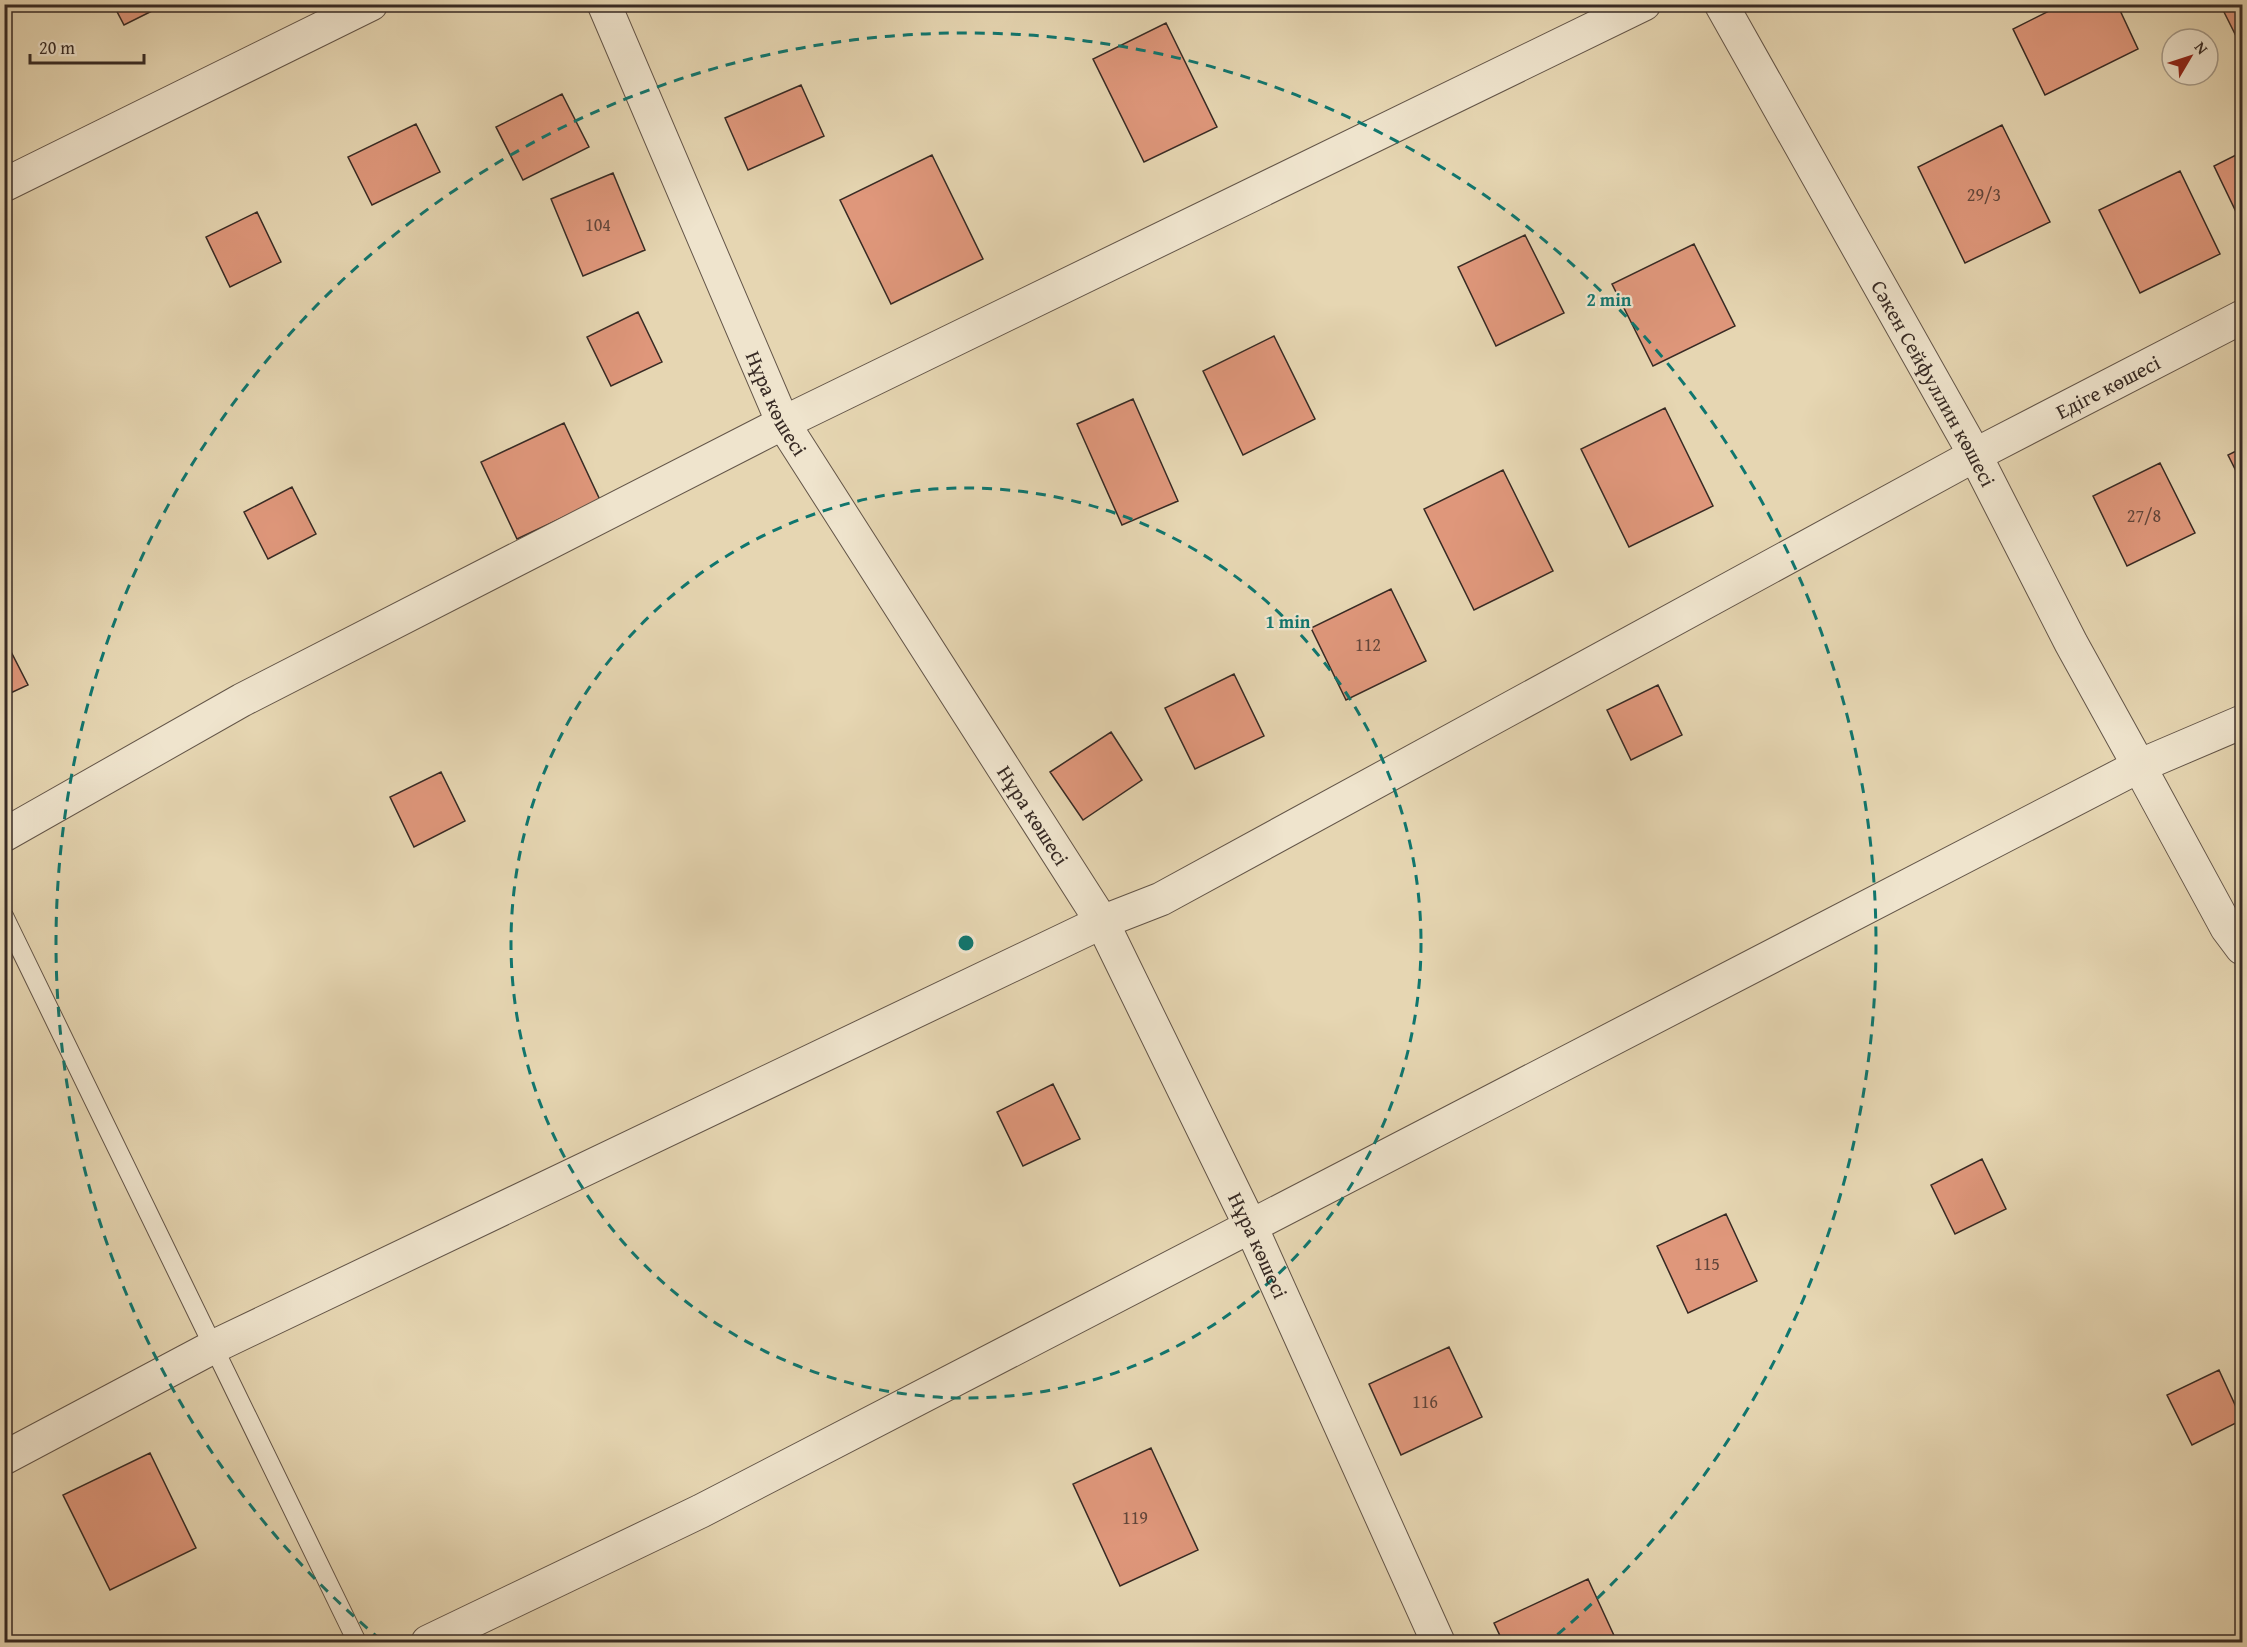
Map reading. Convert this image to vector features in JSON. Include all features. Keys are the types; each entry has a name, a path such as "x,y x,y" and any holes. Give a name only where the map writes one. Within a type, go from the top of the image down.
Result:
{"street":[{"path":"4,185 371,4"},
{"name":"Нұра көшесі","path":"604,4 783,423 1102,922 1251,1227 1438,1642"},
{"path":"4,836 242,700 783,423 1644,4"},
{"name":"Сәкен Сейфуллин көшесі","path":"1721,4 1975,455 2071,643 2227,928 2242,948"},
{"name":"Едіге көшесі","path":"4,1458 213,1347 1102,922 1161,899 1975,455 2242,317"},
{"path":"428,1642 701,1511 2139,766 2242,722"}],"lane":[{"path":"4,916 357,1642"}],"building":[{"path":"113,4 166,4 124,25"},
{"path":"2063,4 2117,4 2138,49 2045,95 2013,29"},
{"path":"2220,4 2242,4 2241,46"},
{"path":"1166,23 1217,127 1144,162 1093,59"},
{"path":"801,85 824,136 748,170 725,118"},
{"path":"562,94 589,147 523,180 496,127"},
{"path":"416,124 440,172 372,205 348,157"},
{"path":"2002,125 2050,222 1965,263 1918,167"},
{"path":"2242,152 2242,214 2238,216 2214,166"},
{"path":"932,155 983,259 891,304 840,200"},
{"path":"2180,171 2220,254 2140,293 2099,210"},
{"path":"613,173 645,250 583,276 551,199"},
{"path":"257,212 281,262 230,287 206,237"},
{"path":"1525,235 1564,313 1496,346 1458,267"},
{"path":"1694,244 1735,326 1653,366 1612,284"},
{"path":"638,312 662,362 611,386 587,337"},
{"path":"1274,336 1315,419 1243,455 1203,371"},
{"path":"1133,399 1178,501 1122,525 1077,424"},
{"path":"1665,408 1713,506 1629,547 1581,449"},
{"path":"564,423 600,500 517,539 481,462"},
{"path":"2242,448 2242,483 2228,455"},
{"path":"2160,463 2195,533 2127,566 2093,496"},
{"path":"1503,470 1553,571 1474,610 1424,509"},
{"path":"292,487 316,534 268,559 244,512"},
{"path":"1391,589 1426,661 1346,700 1311,628"},
{"path":"4,638 28,685 4,696"},
{"path":"1234,674 1264,736 1195,769 1165,708"},
{"path":"1658,685 1682,735 1631,760 1607,710"},
{"path":"1111,732 1142,780 1083,820 1050,772"},
{"path":"441,772 465,821 414,847 390,797"},
{"path":"1053,1084 1080,1139 1023,1166 997,1112"},
{"path":"1982,1159 2006,1209 1955,1234 1931,1185"},
{"path":"1726,1214 1757,1281 1688,1313 1657,1246"},
{"path":"1449,1347 1482,1417 1401,1455 1369,1384"},
{"path":"2219,1370 2242,1420 2192,1445 2167,1395"},
{"path":"1151,1448 1198,1550 1120,1586 1073,1484"},
{"path":"150,1453 196,1548 110,1590 63,1495"},
{"path":"1588,1579 1617,1642 1503,1642 1494,1623"}]}
